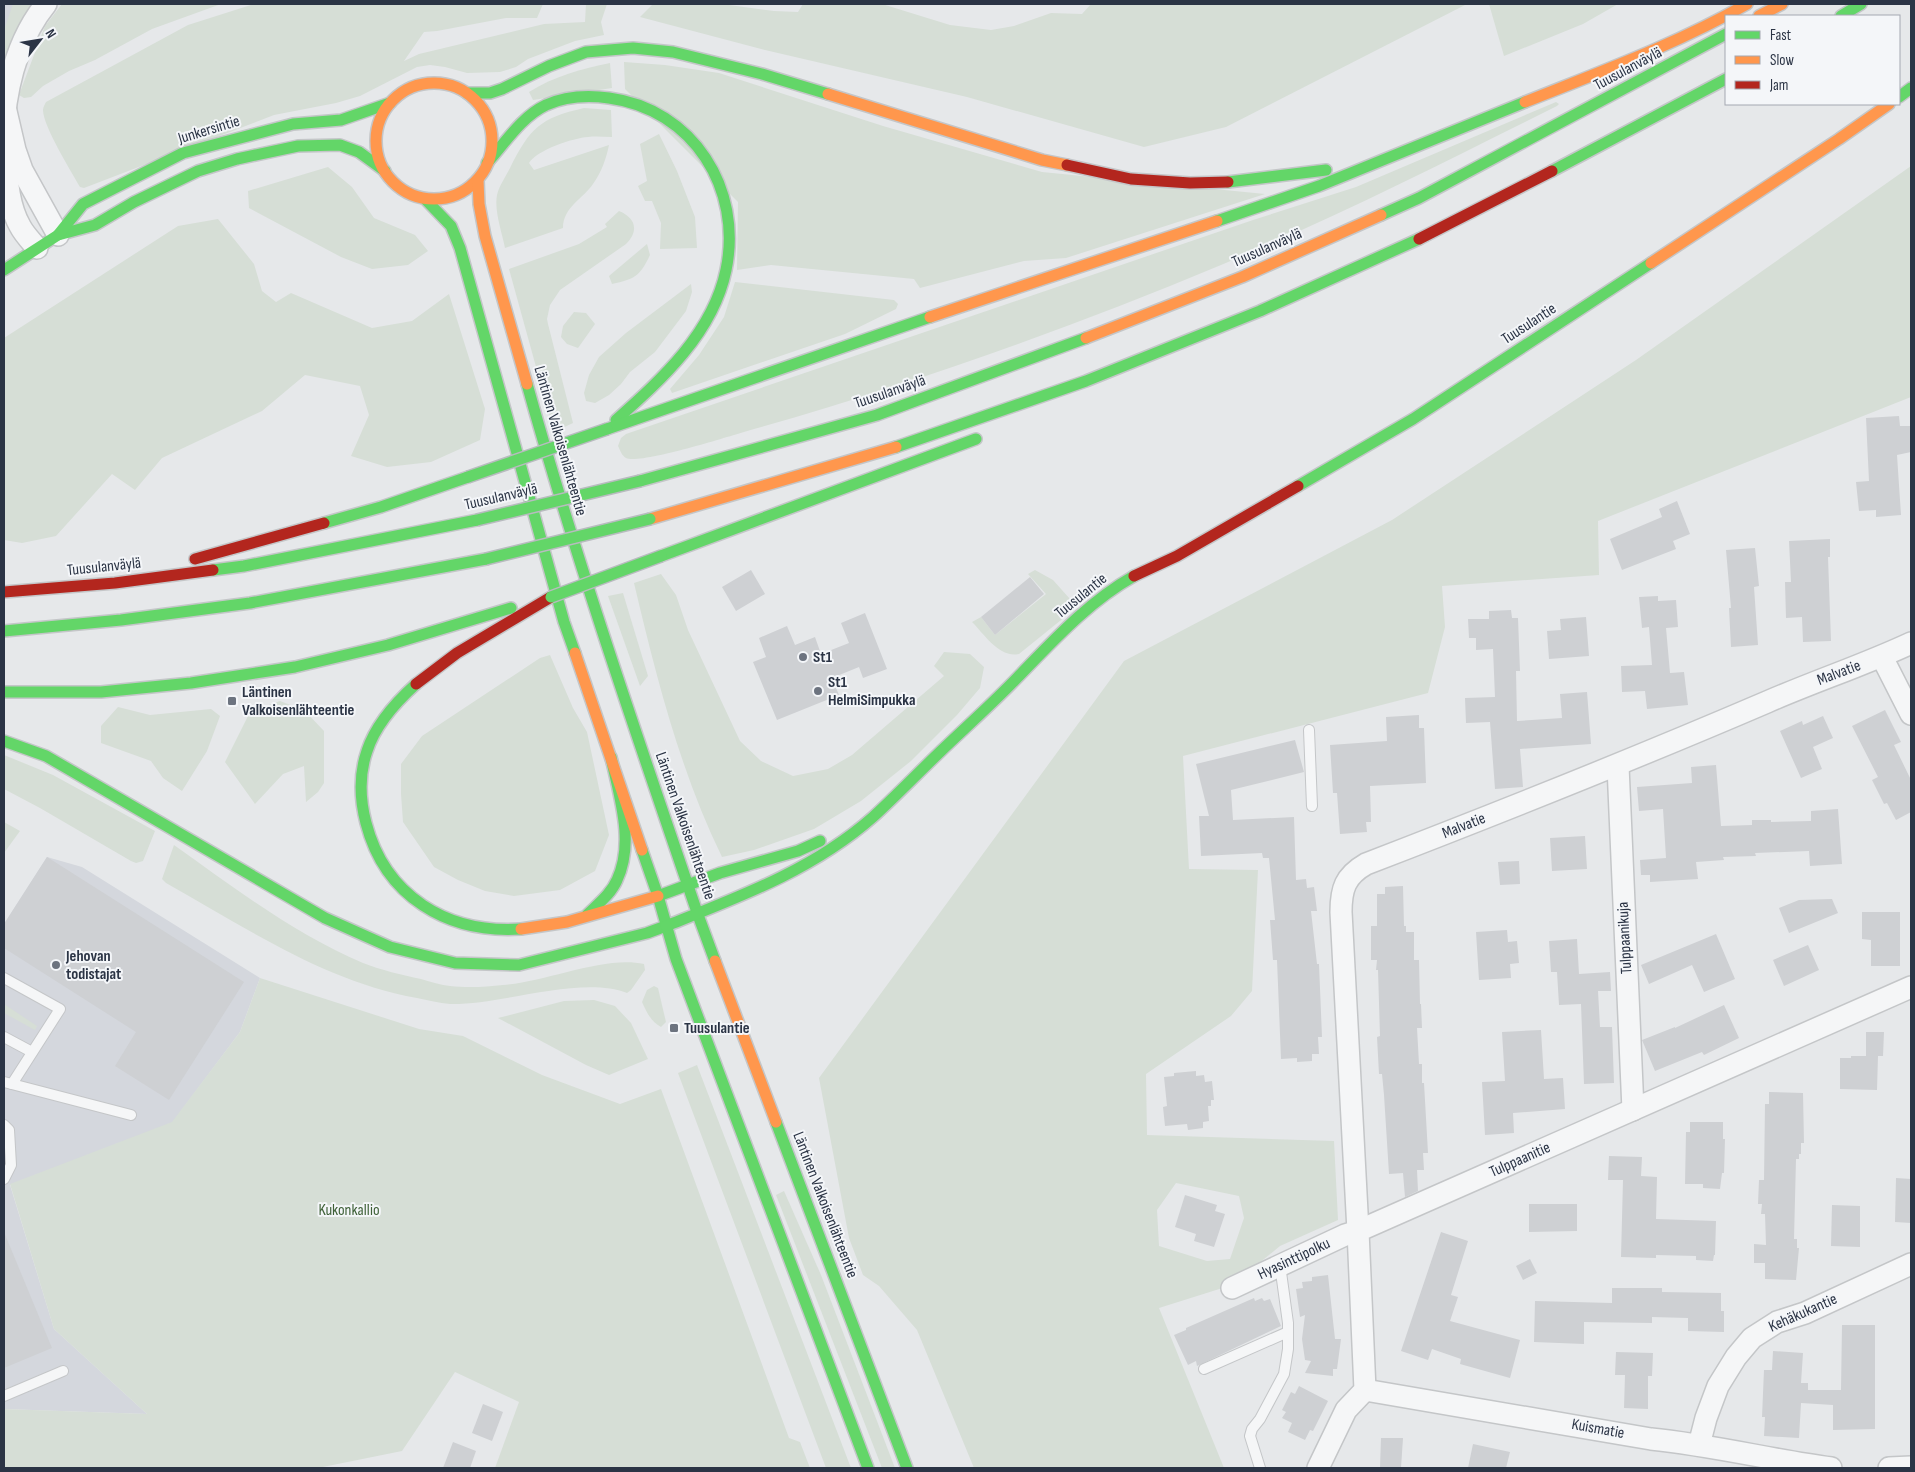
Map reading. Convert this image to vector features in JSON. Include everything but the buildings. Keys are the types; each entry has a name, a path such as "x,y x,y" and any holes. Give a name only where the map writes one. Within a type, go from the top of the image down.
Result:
{"main road":[{"path":"1728,15 1747,4"},
{"path":"1761,15 1782,4"},
{"path":"1843,15 1861,4"},
{"path":"115,583 214,553 381,507 860,340 1318,186 1635,58 1725,16"},
{"name":"Tuusulanväylä","path":"4,592 115,583 244,566 477,520 640,481 877,415 1068,346 1242,277 1419,198 1725,35"},
{"path":"467,93 490,93 502,89 549,66 586,52 633,48 673,52 744,70 1042,160 1131,179 1190,182 1242,181 1339,168 1410,150"},
{"path":"4,631 122,620 250,603 486,559 650,519 888,450 1086,381 1260,311 1440,230 1725,80"},
{"path":"427,83 455,86 467,93 478,104 486,118 490,132 491,148 487,163 478,180 460,194 438,200 426,200 410,195 395,185 385,171 378,150 380,128 390,103 407,90 427,83"},
{"path":"1900,96 1911,88"},
{"path":"487,163 534,112 565,99 586,96 608,96 634,102 676,123 700,147 713,168 724,197 729,222 729,252 721,289 702,329 682,357 661,379 606,428"},
{"name":"Junkersintie","path":"58,235 83,204 183,153 293,124 341,120 390,103"},
{"name":"Tuusulantie","path":"4,741 46,756 325,918 390,947 455,963 520,965 647,933 698,915 795,872 831,850 872,818 1017,678 1038,655 1091,606 1138,573 1177,556 1413,419 1839,139 1888,105"},
{"name":"Junkersintie","path":"4,270 58,235 95,225 134,202 198,171 237,160 298,146 340,145 359,152 385,171"},
{"name":"Läntinen Valkoisenlähteentie","path":"478,180 479,204 485,236 550,468 598,620 698,915 907,1468"},
{"path":"426,200 451,226 460,248 564,622 658,896 687,987 868,1468"},
{"path":"1026,414 1086,381"},
{"path":"4,692 101,692 191,683 295,667 507,615 551,596 983,436"},
{"name":"Tuusulantie","path":"1147,583 1177,556"},
{"name":"Tuusulantie","path":"507,615 417,683 396,704 377,729 364,754 361,783 363,813 371,842 386,870 407,895 435,914 469,927 505,932 548,927 658,896 720,873 798,851 872,818"},
{"name":"Tuusulantie","path":"1017,678 1056,654"},
{"path":"585,916 601,904 611,892 620,877 625,859 626,838 611,757"}],"street":[{"path":"46,4 19,51 5,116 22,170 58,235"},
{"path":"4,137 8,186 12,206 20,227 36,248"},
{"name":"Malvatie","path":"1358,1231 1341,912 1341,897 1345,883 1354,871 1366,864 1618,766 1767,702 1882,657 1911,643"},
{"path":"1882,657 1911,714"},
{"name":"Tulppaanikuja","path":"1618,766 1633,1110"},
{"name":"Tulppaanitie","path":"1358,1231 1911,987"},
{"path":"1318,1468 1346,1410 1365,1390 1358,1231"},
{"name":"Hyasinttipolku","path":"1232,1288 1345,1235 1358,1231"},
{"name":"Kehäkukantie","path":"1699,1445 1706,1418 1718,1386 1736,1357 1752,1338 1777,1322 1805,1313 1911,1264"},
{"name":"Kuismatie","path":"1365,1390 1651,1439 1699,1445 1778,1461 1831,1468"},
{"path":"1889,1468 1911,1467"}],"lane":[{"path":"1309,730 1312,806"},
{"path":"4,978 60,1009 32,1052 8,1083 131,1115"},
{"path":"4,1037 32,1052"},
{"path":"4,1125 8,1130 11,1165 4,1178"},
{"path":"1260,1468 1250,1436 1284,1374 1288,1349 1288,1332 1280,1265"},
{"path":"1204,1369 1288,1332"},
{"path":"4,1396 63,1371"}],"shaded area":[{"path":"4,4 17,4 4,49"},
{"path":"47,857 82,867 260,978 240,1032 172,1123 10,1185 54,1329 147,1414 4,1409 4,924"}],"green space":[{"path":"13,4 33,4 15,32 4,64 4,30"},
{"path":"62,4 221,4 152,29 95,60 69,71 43,86 31,97 24,98 19,95 45,26"},
{"path":"254,4 543,4 537,18 506,18 424,32 404,61 419,54 544,24 585,22 586,4 607,4 601,22 604,35 575,41 528,59 516,67 500,72 467,73 430,65 417,67 360,96 336,103 274,115 84,188 80,187 58,148 44,117 43,110 46,102 188,25"},
{"path":"653,4 722,4 774,11 798,12 803,4 882,4 950,25 991,30 1014,26 1051,13 1082,14 1091,4 1467,4 1226,127 1144,147 967,97 765,50 640,17"},
{"path":"1489,4 1618,4 1583,24 1504,56"},
{"path":"624,62 665,65 719,73 883,126 1042,172 1265,194 1066,258 1024,261 920,288 914,279 771,265 737,270 738,202 625,89"},
{"path":"610,63 612,88 533,100 529,92 558,77"},
{"path":"1556,102 1559,104 1557,106 1264,247 1104,312 985,356 865,396 683,450 634,459 626,458 618,446 621,438 626,434 1253,220 1356,187"},
{"path":"584,108 611,110 612,137 588,137 565,142 547,149 529,163 534,170 609,145 599,174 589,189 566,214 563,228 505,248 497,215 496,201 501,185 517,154 538,127 557,116"},
{"path":"659,134 677,171 695,217 697,248 660,249 661,223 652,201 645,201 638,186 647,181 640,144"},
{"path":"1911,166 1911,397 1598,521 1599,575 1442,586 1445,627 1428,693 1183,756 1189,869 1258,870 1252,991 1231,1016 1146,1074 1147,1135 1334,1141 1338,1220 1280,1246 1232,1285 1159,1308 1224,1468 974,1468 917,1330 879,1286 863,1275 849,1238 819,1078 1124,661 1392,520 1636,360","holes":["1176,1183 1239,1196 1244,1218 1230,1259 1207,1261 1159,1246 1157,1210"]},
{"path":"328,167 352,187 374,218 415,235 428,251 408,265 372,269 341,257 249,208 248,191"},
{"path":"619,211 629,217 634,225 633,234 630,239 626,244 560,290 550,305 547,319 573,423 554,432 509,269 579,244 607,227 605,224"},
{"path":"218,219 254,264 262,291 276,302 291,293 372,328 412,321 449,294 485,409 480,440 431,462 387,467 351,456 369,415 360,386 305,375 262,411 162,458 135,490 112,474 56,536 22,543 4,540 4,338 178,226"},
{"path":"647,244 650,255 640,272 636,276 612,284 609,276"},
{"path":"735,282 894,300 898,304 896,309 845,334 672,393 670,389 699,355 724,317"},
{"path":"691,284 692,292 686,311 655,352 630,372 609,395 595,403 586,401 584,393 589,375 599,357 626,333"},
{"path":"574,312 586,313 595,324 578,348 567,344 561,337 563,326"},
{"path":"1035,570 1053,580 1070,599 1071,612 1019,654 1005,653 993,644 972,622 981,617 995,635 1046,594 1028,574"},
{"path":"661,574 676,595 688,630 740,741 761,761 793,776 828,769 852,755 944,676 934,666 944,652 970,654 984,667 980,688 957,715 911,761 861,801 814,829 754,850 722,857 694,791 670,723 634,583"},
{"path":"623,593 648,676 640,686 608,596"},
{"path":"550,655 573,708 587,732 609,835 595,871 560,890 514,896 485,891 458,880 434,867 403,822 401,764 422,736 540,658"},
{"path":"280,701 304,710 324,731 324,783 318,792 306,802 304,766 283,774 255,804 225,762 250,712"},
{"path":"118,707 150,715 211,709 220,716 207,751 182,791 163,778 151,761 101,743 101,726"},
{"path":"4,755 53,775 155,831 143,861 136,863 131,861 4,789"},
{"path":"4,822 20,831 4,853"},
{"path":"174,845 266,909 314,939 363,963 392,972 443,985 470,987 520,983 612,963 629,962 644,964 645,970 627,993 608,988 587,987 471,1003 450,1004 383,990 351,980 287,951 166,883 162,879"},
{"name":"Kukonkallio","path":"260,978 419,1029 463,1036 542,1075 620,1104 661,1089 789,1438 800,1442 810,1468 495,1468 519,1402 455,1372 402,1451 318,1468 4,1468 4,1409 147,1414 54,1329 10,1184 172,1122 240,1032"},
{"path":"654,986 658,988 666,1022 661,1027 647,1013 642,1002 647,990"},
{"path":"594,1000 615,1006 631,1023 648,1059 609,1075 586,1065 498,1018 564,1001"},
{"path":"4,1004 37,1026 35,1030 4,1013"},
{"path":"697,1065 851,1468 826,1468 678,1073"},
{"path":"784,1191 821,1275 895,1468 882,1468 776,1195"}],"traffic: fast":[{"path":"1843,15 1861,4"},
{"path":"1381,215 1419,198 1725,35"},
{"path":"467,93 490,93 502,89 549,66 586,52 633,48 673,52 762,74 828,94"},
{"path":"1552,171 1725,80"},
{"path":"1900,96 1911,88"},
{"path":"487,163 521,123 537,110 546,105 569,98 601,97 639,105 665,118 687,136 705,158 719,183 727,210 729,240 726,270 710,314 698,334 668,371 616,420"},
{"path":"1217,221 1319,186 1525,102"},
{"path":"4,270 58,235 83,204 183,153 293,124 341,120 390,103"},
{"path":"58,235 95,225 134,202 198,171 237,159 298,146 340,145 359,152 385,171"},
{"path":"1228,182 1326,170"},
{"path":"426,200 451,226 460,248 564,622 575,653"},
{"path":"896,447 1086,381 1260,311 1419,239"},
{"path":"1298,486 1413,419 1651,263"},
{"path":"607,429 930,317"},
{"path":"640,481 877,415 1086,338"},
{"path":"527,384 566,518 609,651 715,961"},
{"path":"468,477 607,429"},
{"path":"661,556 976,439"},
{"path":"324,523 381,507 468,477"},
{"path":"477,520 640,481"},
{"path":"486,559 650,519"},
{"path":"213,570 244,566 477,520"},
{"path":"551,597 661,556"},
{"path":"4,631 121,620 250,603 486,559"},
{"path":"666,926 774,881 826,852 850,836 873,817 999,697 1086,610 1117,586 1134,576"},
{"path":"4,692 101,692 191,683 295,667 388,645 511,608"},
{"path":"416,684 381,724 375,733 364,760 361,787 362,805 375,849 388,871 404,890 423,905 444,917 468,925 494,929 521,929"},
{"path":"4,741 46,756 325,918 390,947 455,963 519,965 647,933 666,926"},
{"path":"587,915 604,899 617,880 625,850 624,819 611,757"},
{"path":"658,896 720,873 798,851 820,841"},
{"path":"642,850 658,896 676,959 868,1468"},
{"path":"776,1122 907,1468"}],"traffic: slow":[{"path":"1726,15 1747,4"},
{"path":"1761,15 1782,4"},
{"path":"1525,102 1666,45 1725,15"},
{"path":"434,83 456,88 475,100 487,119 492,141 487,163 475,182 456,194 434,199 412,194 393,182 381,163 376,141 381,119 393,100 412,88 434,83"},
{"path":"828,94 1042,160 1067,165"},
{"path":"1651,263 1888,105"},
{"path":"478,180 479,204 485,236 527,384"},
{"path":"1086,338 1242,277 1381,215"},
{"path":"930,317 1217,221"},
{"path":"650,519 896,447"},
{"path":"575,653 642,850"},
{"path":"521,929 567,922 658,896"},
{"path":"715,961 776,1122"}],"traffic: jam":[{"path":"1067,165 1131,179 1190,183 1228,182"},
{"path":"1419,239 1552,171"},
{"path":"1134,576 1177,556 1298,486"},
{"path":"195,559 324,523"},
{"path":"4,592 115,583 213,570"},
{"path":"416,684 457,653 551,597"}],"place":[{"name":"St1","path":"803,657"},
{"name":"St1 HelmiSimpukka","path":"818,691"},
{"name":"Läntinen Valkoisenlähteentie","path":"232,701"},
{"name":"Jehovan todistajat","path":"56,965"},
{"name":"Tuusulantie","path":"674,1028"}]}
